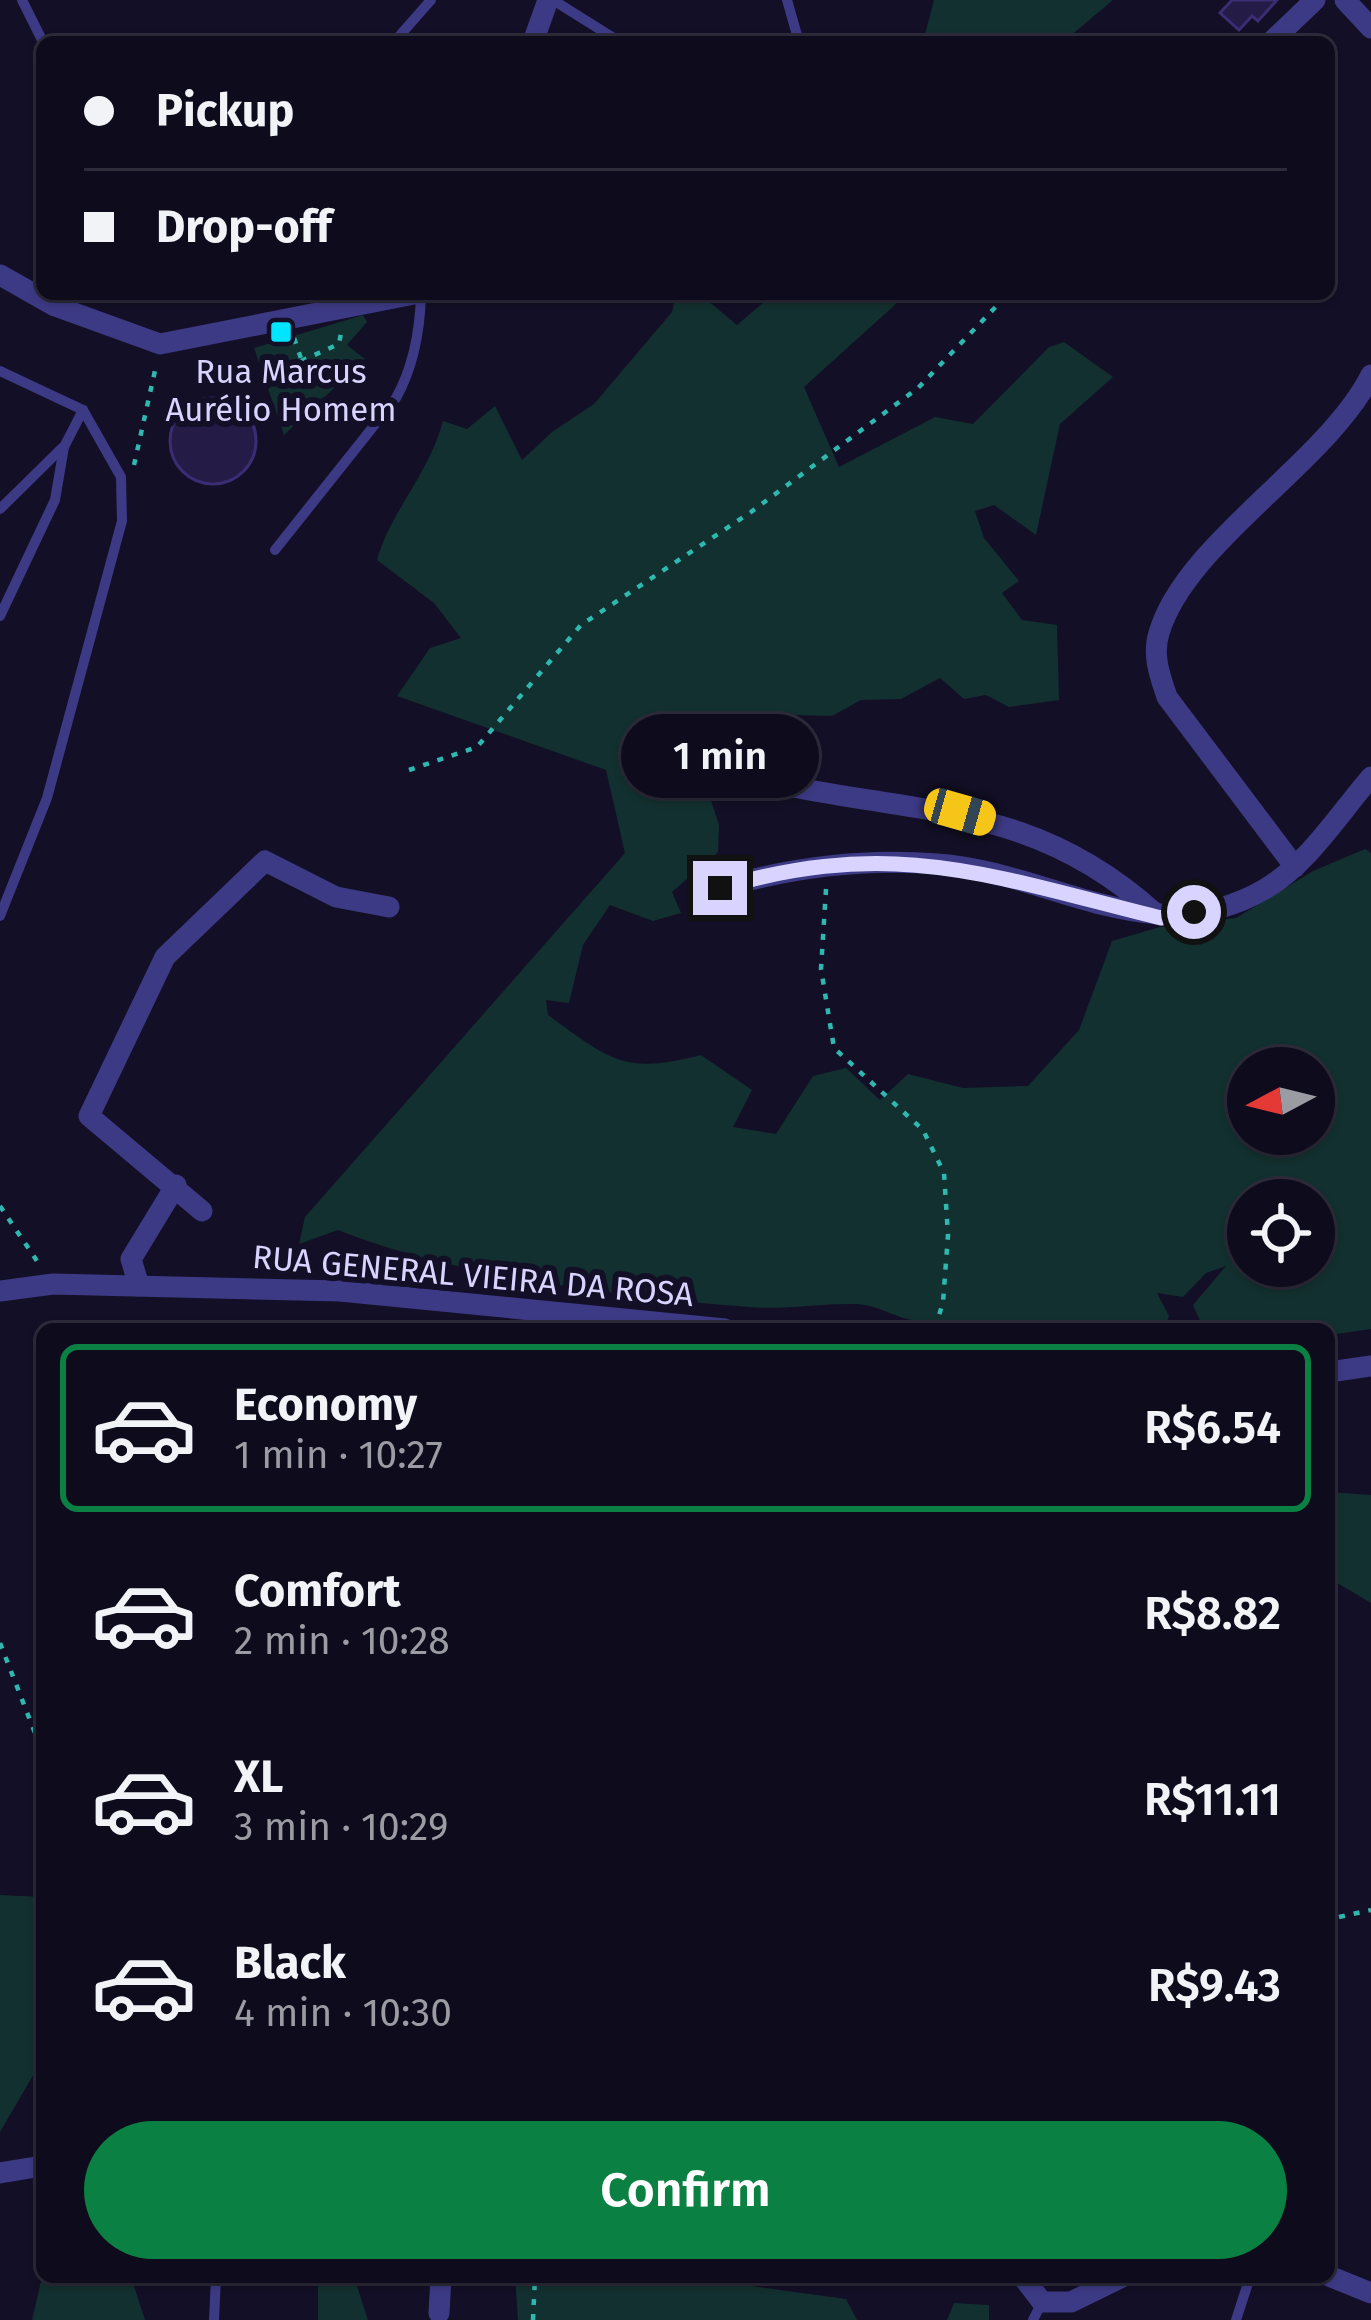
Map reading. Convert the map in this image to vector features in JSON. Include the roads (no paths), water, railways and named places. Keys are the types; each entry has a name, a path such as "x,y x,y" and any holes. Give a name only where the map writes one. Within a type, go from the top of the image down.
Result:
{"street":[{"path":"535,36 551,0"},
{"path":"1276,36 1315,0"},
{"path":"1345,0 1371,28"},
{"path":"0,275 36,295"},
{"path":"44,300 160,344 386,300"},
{"path":"1295,867 1167,697 1157,669 1157,638 1186,582 1349,408 1371,375"},
{"path":"720,888 827,863 939,864 1161,918 1228,906 1265,890 1295,867 1371,776"},
{"path":"788,786 884,806 960,812 1011,826 1115,876 1161,918"},
{"path":"202,1211 89,1116 165,957 265,861 335,897 388,907"},
{"path":"139,1286 131,1259 176,1185"},
{"name":"RUA GENERAL VIEIRA DA ROSA","path":"0,1291 52,1284 340,1291 544,1321 589,1323"},
{"path":"1335,1371 1371,1366"},
{"path":"0,2173 36,2167"},
{"path":"1335,2278 1371,2293"},
{"path":"439,2314 441,2283"},
{"path":"1025,2283 1037,2311 1072,2302 1110,2283"}],"lane":[{"path":"22,0 40,36"},
{"path":"399,36 431,0"},
{"path":"551,0 610,36"},
{"path":"787,0 797,36"},
{"path":"55,306 68,300"},
{"path":"275,550 396,398 416,343 417,300"},
{"path":"0,371 83,410 121,477 122,521 47,797 0,916"},
{"path":"0,616 55,500 64,447 83,410"},
{"path":"0,509 64,447"},
{"path":"214,2320 216,2283"},
{"path":"1236,2320 1248,2283"}],"place":[{"name":"Rua Marcus Aurélio Homem","path":"281,332"}]}
